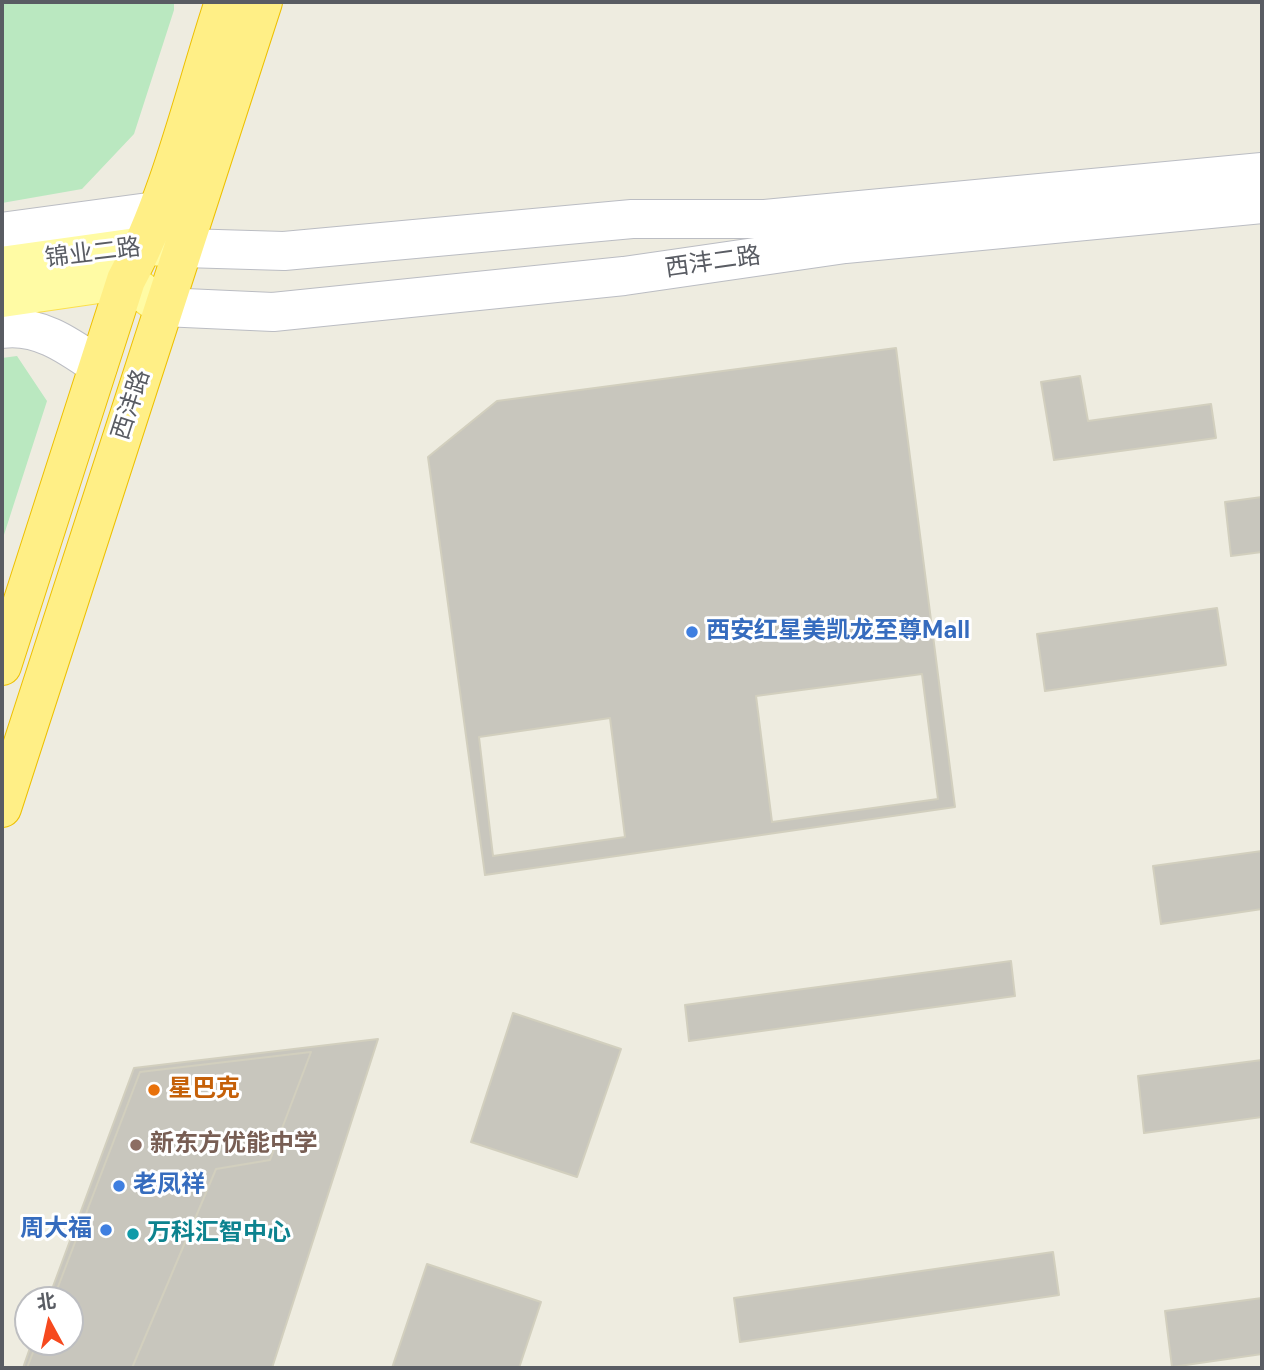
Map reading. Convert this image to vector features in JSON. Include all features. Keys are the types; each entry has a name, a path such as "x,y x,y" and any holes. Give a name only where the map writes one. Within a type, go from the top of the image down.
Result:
{"highway":[{"name":"西沣路","path":"2,666 126,280 144,247 224,2"},
{"name":"西沣路","path":"2,808 263,2"}],"main road":[{"name":"锦业二路","path":"2,267 144,247 184,248"},
{"name":"锦业二路","path":"2,298 126,280 163,307"}],"street":[{"name":"西沣二路","path":"184,248 284,251 632,219 765,219 1262,172"},
{"name":"西沣二路","path":"163,307 273,312 624,276 845,244 1262,204"},
{"path":"2,232 156,211"},
{"path":"2,329 12,327 56,337 98,366"}],"green space":[{"path":"2,2 174,2 174,10 134,134 82,189 2,203"},
{"path":"17,356 47,401 2,541 2,358"}],"building":[{"name":"西安红星美凯龙至尊Mall","path":"896,348 955,807 485,875 428,457 497,401"},
{"path":"1080,376 1088,421 1211,404 1216,438 1054,460 1041,382"},
{"path":"1262,497 1262,552 1231,556 1225,502"},
{"path":"1217,608 1226,665 1045,691 1037,634"},
{"path":"922,674 938,799 772,822 756,696"},
{"path":"610,718 625,837 493,856 479,737"},
{"path":"1262,851 1262,909 1161,924 1153,866"},
{"path":"1011,961 1015,996 689,1041 685,1005"},
{"path":"513,1013 621,1049 577,1177 471,1142"},
{"path":"378,1039 272,1368 132,1368 216,1169 270,1160 311,1052 140,1072 58,1286 53,1286 134,1068"},
{"name":"万科汇智中心","path":"311,1052 270,1160 216,1169 132,1368 27,1368 32,1356 84,1356 84,1286 58,1286 140,1072"},
{"path":"1262,1060 1262,1117 1144,1133 1138,1076"},
{"path":"1053,1252 1059,1295 740,1342 734,1298"},
{"path":"427,1264 541,1302 519,1368 392,1368"},
{"path":"1262,1298 1262,1354 1172,1367 1165,1311"},
{"path":"27,1356 32,1356 27,1368 23,1368"}],"place":[{"name":"西安红星美凯龙至尊Mall","path":"692,632"},
{"name":"星巴克","path":"154,1090"},
{"name":"新东方优能中学","path":"136,1145"},
{"name":"老凤祥","path":"119,1186"},
{"name":"周大福","path":"106,1230"},
{"name":"万科汇智中心","path":"133,1234"}]}
